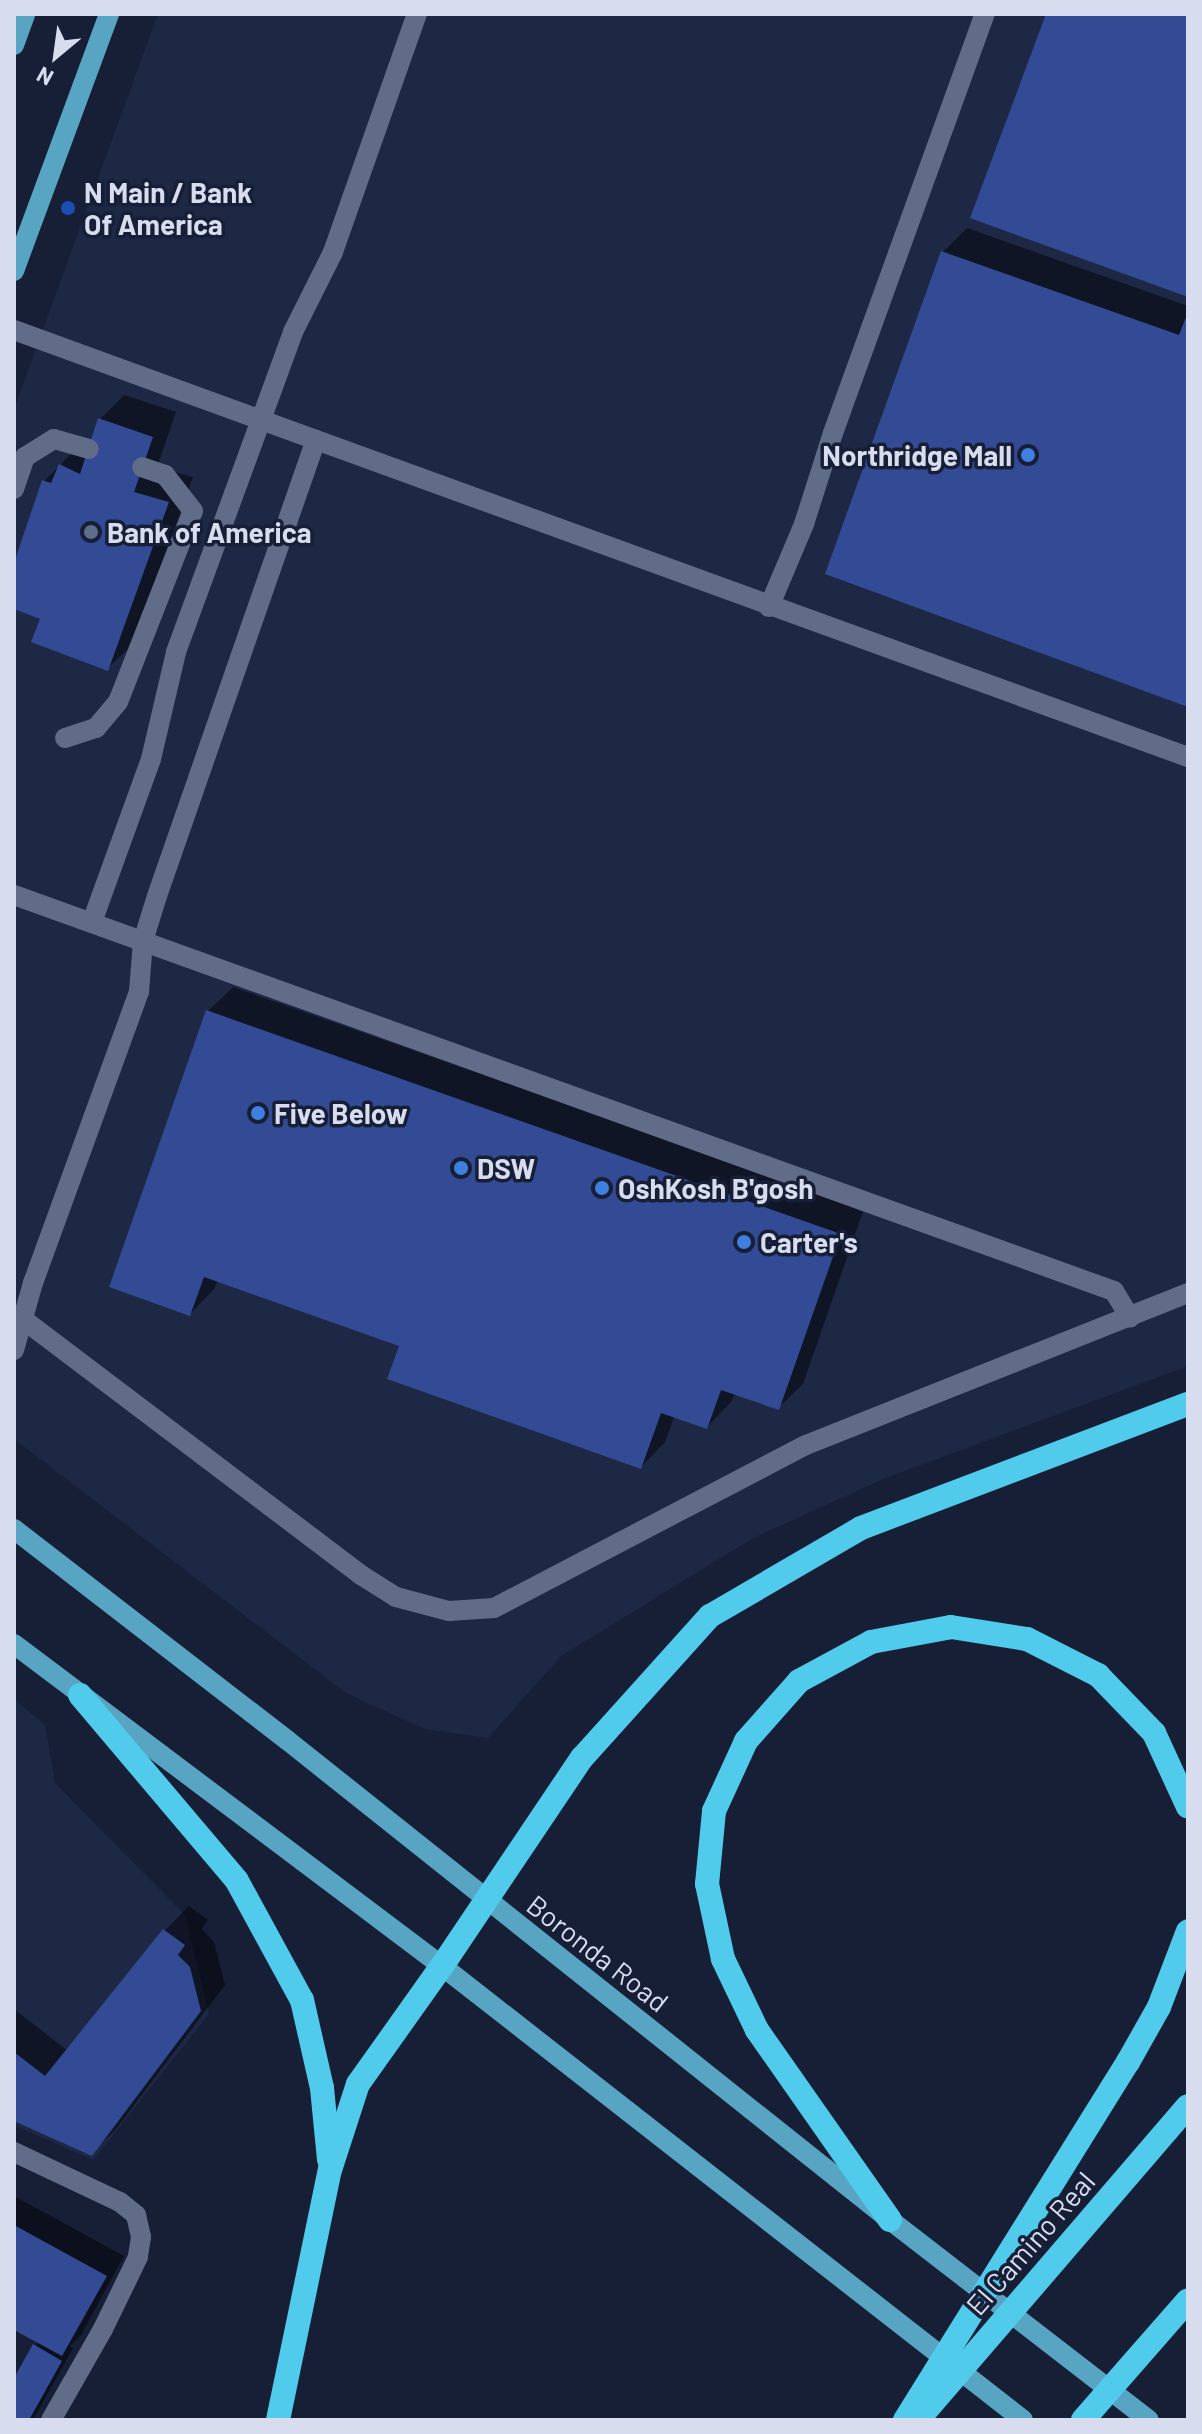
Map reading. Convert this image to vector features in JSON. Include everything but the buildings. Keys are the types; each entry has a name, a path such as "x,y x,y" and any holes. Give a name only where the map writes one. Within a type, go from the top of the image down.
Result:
{"highway":[{"path":"278,2420 330,2170 358,2084 487,1901 582,1758 710,1616 861,1528 1188,1404"},
{"path":"890,2220 757,2030 723,1959 707,1884 714,1811 746,1741 799,1681 871,1642 951,1627 1027,1639 1098,1675 1154,1733 1188,1807"},
{"path":"80,1695 237,1881 302,2000 322,2088 330,2170"},
{"path":"905,2420 1128,2062 1159,2007 1188,1931"},
{"name":"El Camino Real","path":"918,2420 1188,2106"},
{"path":"1083,2420 1188,2300"},
{"path":"1096,2420 1165,2327"}],"main road":[{"path":"14,45 25,14"},
{"path":"14,271 109,14"},
{"name":"Boronda Road","path":"14,1529 287,1740 890,2220 1149,2420"},
{"path":"14,1644 442,1966 1023,2420"}],"lane":[{"path":"92,922 151,759 176,652 293,332 333,252 417,14"},
{"path":"769,607 804,524 833,433 985,14"},
{"path":"14,330 1188,757"},
{"path":"14,489 25,457 54,439 89,449"},
{"path":"14,1350 33,1283 139,992 143,941 316,440"},
{"path":"65,738 96,728 118,702 193,511 165,475 142,467"},
{"path":"14,895 1114,1291 1130,1318"},
{"path":"24,1320 361,1575 396,1597 449,1611 494,1608 806,1445 1188,1293"},
{"path":"14,2152 120,2202 136,2215 141,2237 138,2257 103,2329 51,2420"}],"shaded area":[{"name":"Northridge Mall","path":"158,14 1188,14 1188,1366 883,1479 753,1538 561,1656 488,1738 425,1729 346,1693 14,1439 14,409"},
{"path":"14,1699 45,1725 55,1783 185,1915 209,2014 93,2160 14,2125"}],"place":[{"name":"N Main / Bank Of America","path":"68,208"},
{"name":"Northridge Mall","path":"1028,455"},
{"name":"Bank of America","path":"91,532"},
{"name":"Five Below","path":"258,1113"},
{"name":"DSW","path":"461,1168"},
{"name":"OshKosh B'gosh","path":"602,1188"},
{"name":"Carter's","path":"744,1242"}]}
